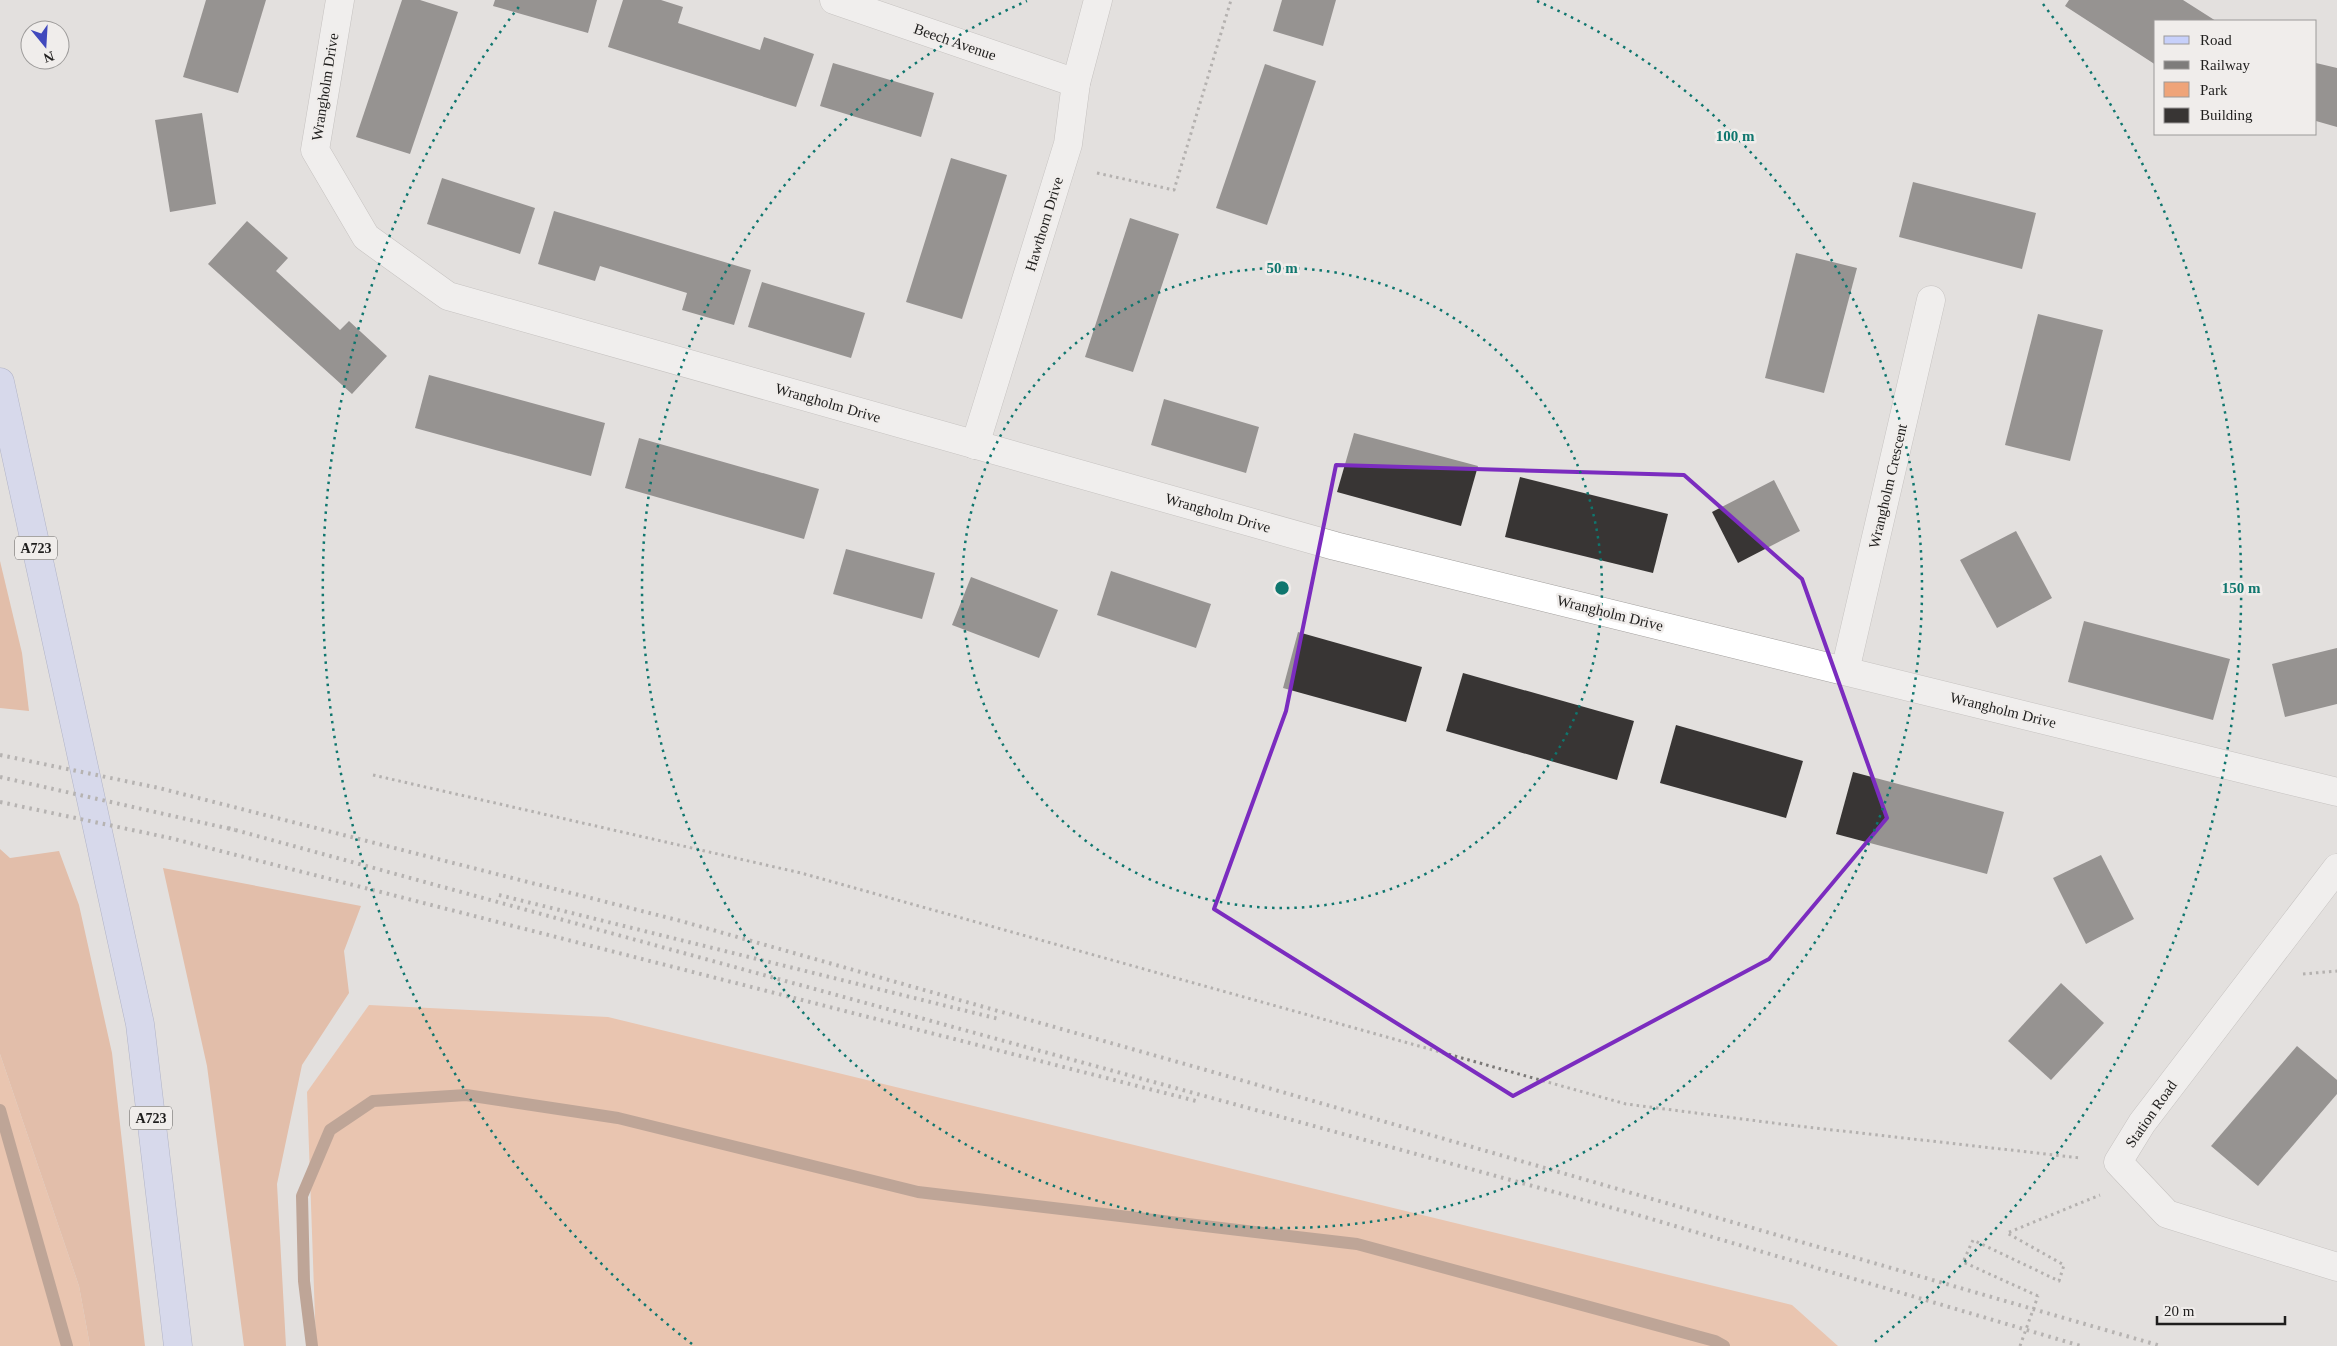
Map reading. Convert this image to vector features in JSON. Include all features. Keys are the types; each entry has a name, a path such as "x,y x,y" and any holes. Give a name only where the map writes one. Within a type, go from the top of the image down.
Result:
{"main road":[{"name":"A723","path":"0,382 140,1024 178,1346"}],"street":[{"name":"Wrangholm Drive","path":"340,0 315,150 366,237 448,296 1335,546 2337,792"},
{"name":"Beech Avenue","path":"834,0 1076,83"},
{"name":"Hawthorn Drive","path":"975,445 1062,166 1068,144 1076,83 1098,0"},
{"name":"Wrangholm Crescent","path":"1845,671 1931,300"},
{"name":"Station Road","path":"2127,1171 2142,1123 2337,868"},
{"path":"2127,1171 2167,1214 2337,1267"}],"path":[{"path":"1062,166 1174,190 1231,0"},
{"path":"373,775 801,873 1626,1104 2127,1171"},
{"path":"2020,1346 2038,1296 1963,1262 1973,1240 2059,1281 2064,1265 2008,1233 2127,1171"}],"highlighted area":[{"path":"1336,465 1684,475 1802,579 1887,818 1769,959 1513,1096 1214,909 1286,711"}],"green space":[{"path":"369,1005 608,1017 1792,1305 1838,1346 316,1346 307,1092"},
{"path":"0,1054 79,1286 90,1346 0,1346"}],"shaded area":[{"path":"0,561 22,653 29,711 0,708"},
{"path":"0,849 10,858 59,851 79,905 112,1053 145,1346 90,1346 79,1286 0,1054"},
{"path":"163,868 361,906 344,951 349,993 302,1065 277,1184 286,1346 244,1346 207,1066"}],"building":[{"path":"206,0 266,0 238,93 183,77"},
{"path":"402,0 420,0 458,12 410,154 356,137"},
{"path":"495,0 597,0 588,33 493,6"},
{"path":"623,0 661,0 683,7 678,23 760,50 764,37 814,54 796,107 608,47"},
{"path":"1282,0 1336,0 1323,46 1273,31"},
{"path":"2069,0 2183,0 2214,20 2154,20 2154,64 2065,6"},
{"path":"833,63 934,93 921,137 820,106"},
{"path":"2317,63 2337,68 2337,127 2317,121"},
{"path":"1265,64 1316,81 1267,225 1216,208"},
{"path":"202,113 216,204 170,212 155,120"},
{"path":"951,158 1007,175 962,319 906,302"},
{"path":"442,178 535,208 520,254 427,224"},
{"path":"1913,182 2036,213 2022,269 1899,237"},
{"path":"554,211 751,270 734,325 682,310 687,293 600,266 595,281 538,264"},
{"path":"1130,218 1179,234 1133,372 1085,357"},
{"path":"247,221 288,258 276,271 340,330 349,321 387,356 352,394 208,264"},
{"path":"1796,253 1857,268 1824,393 1765,378"},
{"path":"762,282 865,313 851,358 748,327"},
{"path":"2038,314 2103,330 2070,461 2005,445"},
{"path":"429,375 605,423 591,476 415,428"},
{"path":"1164,399 1259,427 1246,473 1151,445"},
{"path":"1354,433 1478,466 1461,526 1337,492"},
{"path":"639,438 819,489 804,539 625,488"},
{"path":"1520,477 1668,514 1653,573 1505,537"},
{"path":"1774,480 1800,531 1738,563 1712,512"},
{"path":"2016,531 2052,598 1997,628 1960,560"},
{"path":"846,549 935,573 922,619 833,594"},
{"path":"1111,571 1211,604 1196,648 1097,615"},
{"path":"971,577 1058,610 1039,658 952,625"},
{"path":"2084,621 2230,659 2213,720 2068,682"},
{"path":"1298,632 1422,667 1406,722 1283,688"},
{"path":"2337,648 2337,704 2285,717 2272,664"},
{"path":"1463,673 1634,721 1617,780 1446,731"},
{"path":"1676,725 1803,761 1786,818 1660,783"},
{"path":"1853,772 2004,812 1987,874 1836,834"},
{"path":"2101,855 2134,919 2086,944 2053,878"},
{"path":"2061,983 2104,1023 2051,1080 2008,1041"},
{"path":"2297,1046 2337,1080 2337,1094 2258,1186 2211,1146"}],"waterway":[{"path":"312,1346 304,1281 302,1196 330,1130 373,1101 466,1095 618,1118 918,1192 1357,1244 1715,1341 1724,1346"},
{"path":"0,1110 67,1346"}],"railway":[{"path":"0,755 159,788 681,921 1206,1070 2161,1346"},
{"path":"0,777 235,830"},
{"path":"0,802 170,838 1200,1102"},
{"path":"228,828 1631,1213 2081,1346"},
{"path":"499,895 999,1019"}]}
